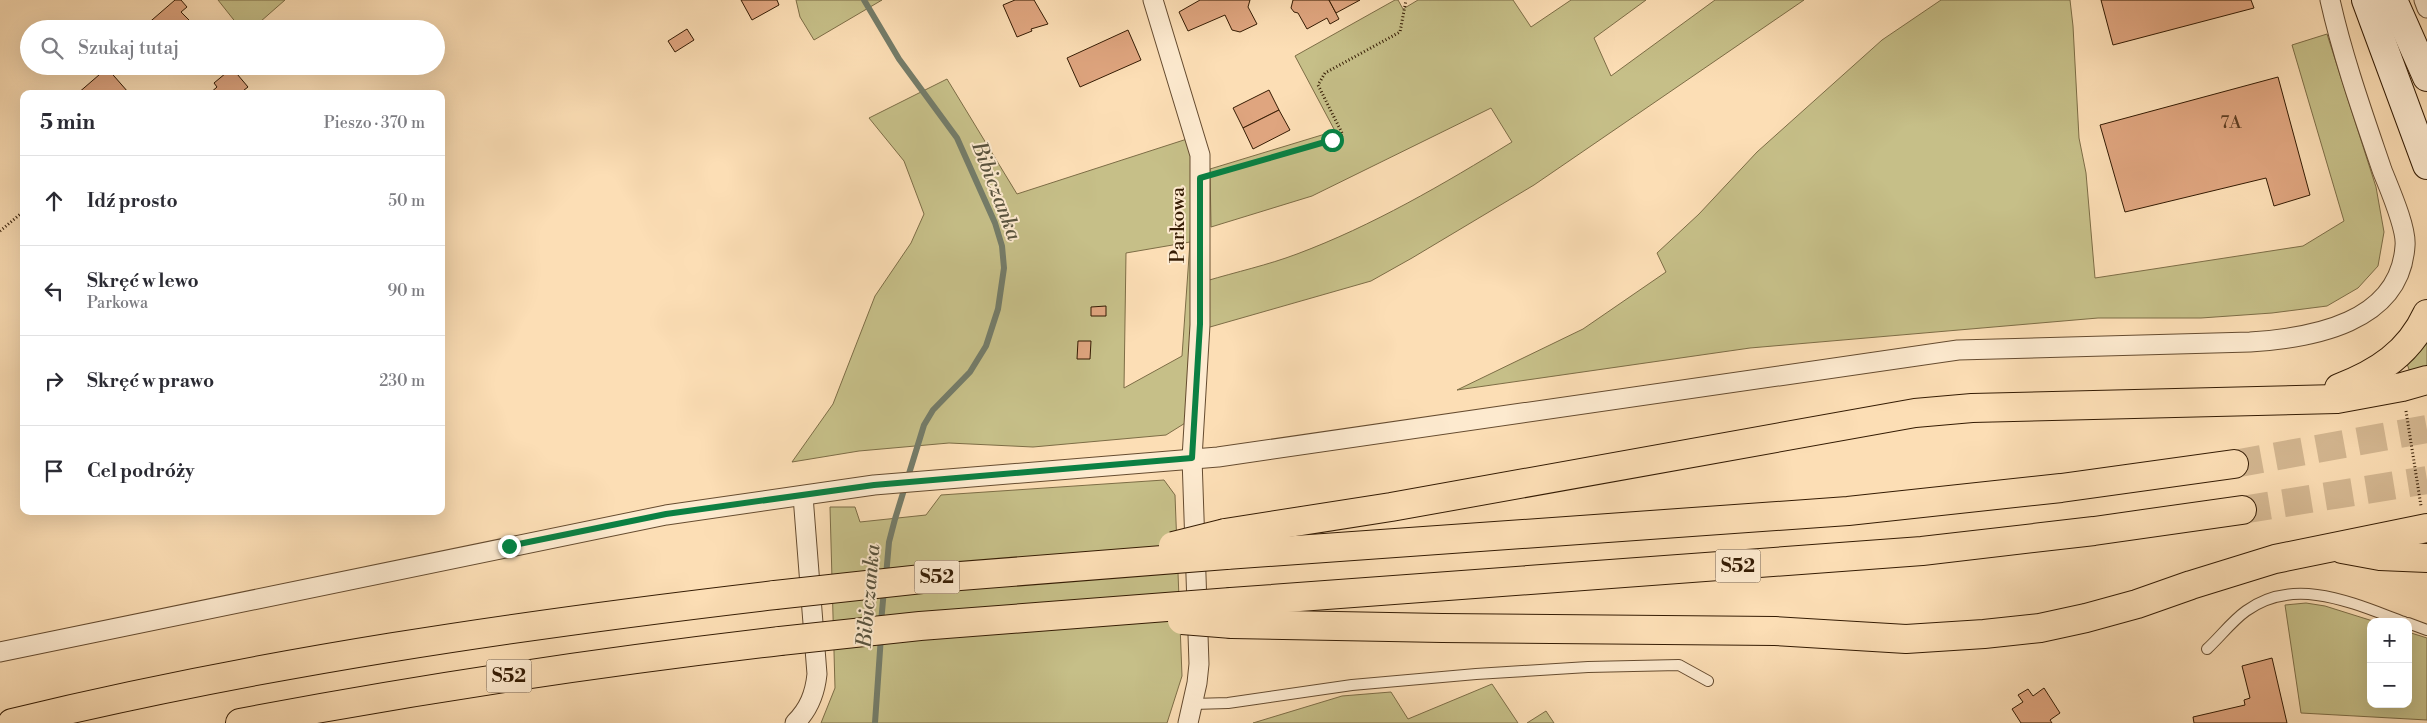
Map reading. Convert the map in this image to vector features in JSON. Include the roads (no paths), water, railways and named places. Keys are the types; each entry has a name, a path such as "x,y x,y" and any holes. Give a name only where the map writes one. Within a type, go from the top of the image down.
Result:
{"highway":[{"path":"2299,399 2356,382 2387,364 2413,338 2427,314"},
{"path":"1226,544 1391,508 1915,413 1972,408 2337,399 2402,387 2427,380"},
{"name":"S52","path":"12,723 216,679 472,634 610,614 774,594 1099,564 1226,544 1848,511 2061,488 2234,464"},
{"name":"S52","path":"240,723 490,679 648,656 920,626 1096,613 1232,613 1922,552 2094,531 2242,510"},
{"path":"1232,613 1442,628 1775,631 1906,639 1984,634 2040,628 2086,618 2137,604 2191,584 2275,559 2336,548 2372,538 2424,518"},
{"path":"2336,548 2380,556 2427,558"}],"main road":[{"path":"2366,0 2427,165"},
{"path":"2393,0 2427,77"}],"street":[{"name":"Parkowa","path":"1153,0 1200,155 1200,324 1192,458 1199,664 1188,723"},
{"path":"0,652 666,514 874,485 1218,457 1958,350 2284,340 2336,327 2360,317 2383,300 2394,285 2401,269 2406,245 2397,213 2342,54 2330,0"},
{"path":"2424,0 2427,8"},
{"path":"795,723 810,705 816,690 817,674 803,496"}],"lane":[{"path":"2207,649 2246,611 2268,600 2293,594 2317,594 2342,599 2393,618"},
{"path":"2412,624 2427,630"},
{"path":"1193,704 1228,703 1352,685 1476,674 1588,668 1679,665 1708,681"}],"waterway":[{"name":"Bibiczanka","path":"864,0 899,59 957,138 995,223 1002,246 1004,268 998,309 986,346 970,372 933,410 924,425 889,542 886,576"},
{"name":"Bibiczanka","path":"881,623 884,589"},
{"name":"Bibiczanka","path":"875,723 881,636"}],"tunnel":[{"path":"2234,464 2427,429"},
{"path":"2242,510 2427,480"}]}
